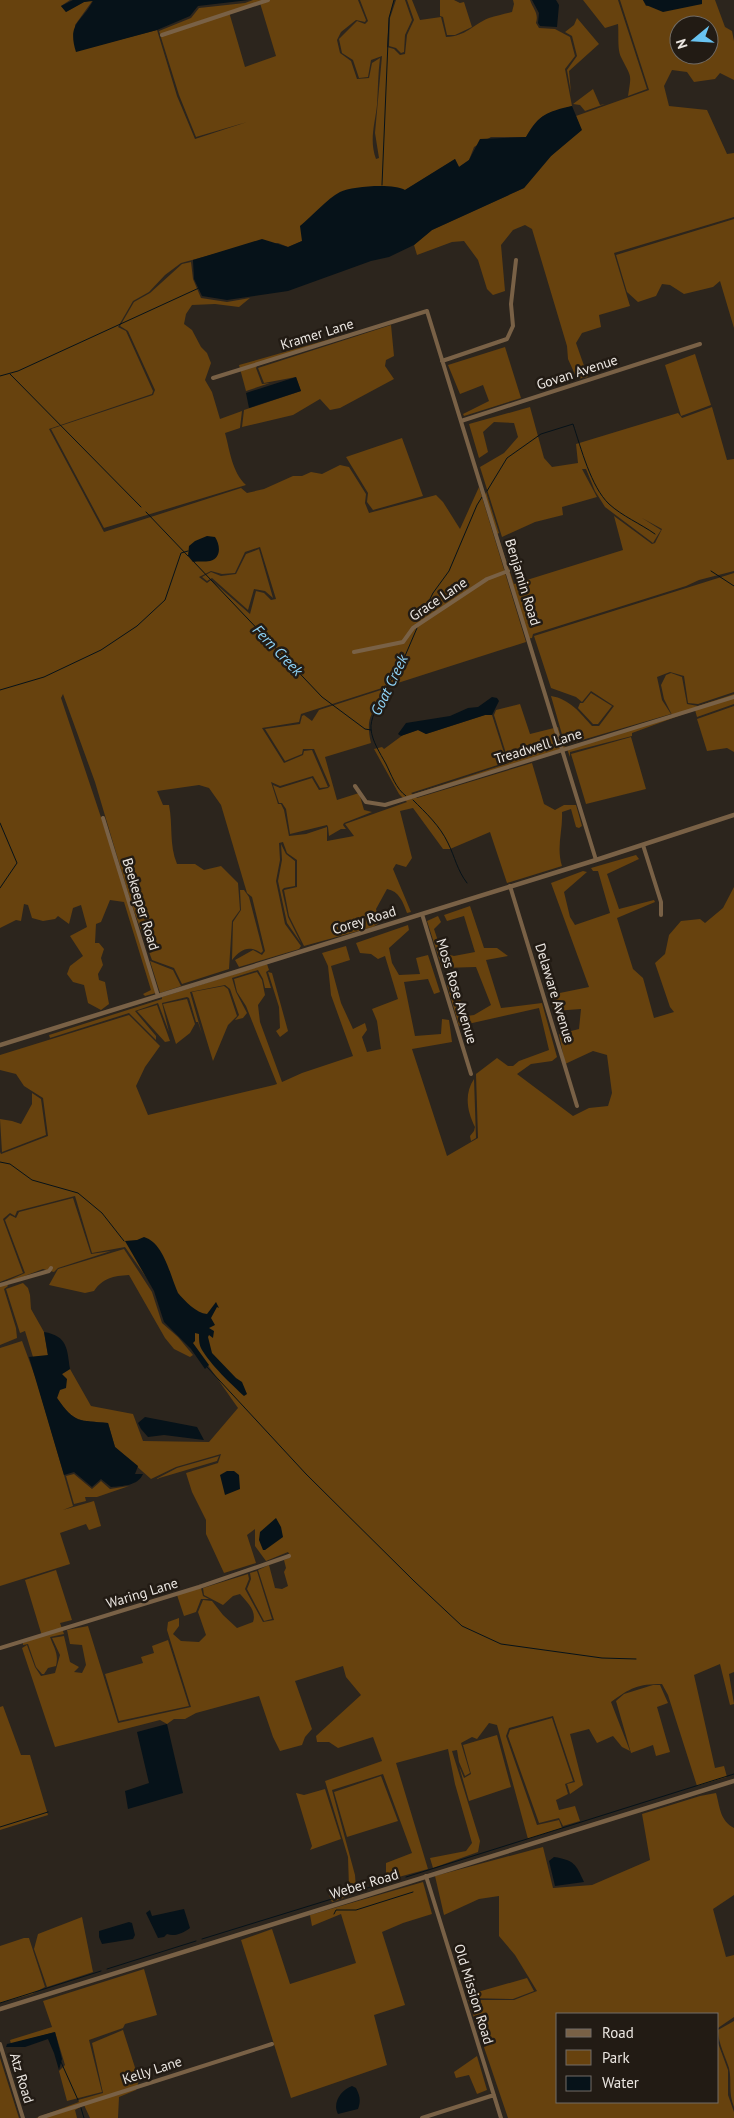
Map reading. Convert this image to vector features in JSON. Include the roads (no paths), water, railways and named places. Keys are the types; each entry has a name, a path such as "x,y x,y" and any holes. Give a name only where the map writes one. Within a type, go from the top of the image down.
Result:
{"street":[{"path":"162,35 268,0"},
{"path":"442,361 507,339 513,326 511,304 516,260"},
{"name":"Benjamin Road","path":"427,311 596,860"},
{"name":"Kramer Lane","path":"213,378 427,311"},
{"name":"Govan Avenue","path":"462,421 700,344"},
{"name":"Grace Lane","path":"354,652 403,642 412,628 487,580 508,571"},
{"name":"Treadwell Lane","path":"356,786 366,802 386,805 734,697"},
{"name":"Corey Road","path":"0,1044 596,860 734,815"},
{"name":"Beekeeper Road","path":"103,818 158,996"},
{"path":"643,845 661,902 661,915"},
{"name":"Delaware Avenue","path":"510,886 577,1106"},
{"name":"Moss Rose Avenue","path":"422,914 471,1074"},
{"path":"0,1285 49,1271 51,1268"},
{"name":"Waring Lane","path":"0,1648 199,1587 289,1556"},
{"name":"Weber Road","path":"0,2009 734,1780"},
{"name":"Old Mission Road","path":"426,1876 501,2118"},
{"name":"Atz Road","path":"0,2044 23,2118"},
{"name":"Kelly Lane","path":"40,2118 272,2044"},
{"path":"422,2118 494,2095"}],"water":[{"path":"73,0 249,0 198,6 190,16 157,30 76,52 73,35 74,29 93,1 84,2 66,12 61,6"},
{"path":"532,0 556,0 559,5 557,27 540,26 538,23 539,13"},
{"path":"643,0 702,0 702,4 663,12 646,5"},
{"path":"572,106 582,130 551,156 524,188 432,230 414,245 389,257 371,261 288,291 227,300 202,296 194,279 193,260 262,239 288,247 302,241 300,226 340,192 373,186 405,190 455,159 459,167 469,160 480,139 526,137 535,123 544,115"},
{"path":"296,377 301,391 249,408 246,393"},
{"path":"207,536 215,537 217,540 219,550 217,557 210,561 193,562 188,556 189,546"},
{"path":"492,697 497,698 499,701 492,715 485,715 426,734 418,730 401,736 398,734 406,723 450,716 468,708 478,707"},
{"path":"144,1237 151,1240 157,1246 169,1269 178,1293 187,1303 207,1314 216,1302 219,1308 217,1307 211,1318 215,1325 209,1328 214,1331 213,1338 209,1335 208,1337 212,1353 242,1382 247,1394 244,1396 206,1356 200,1346 199,1334 195,1333 195,1341 193,1343 209,1365 205,1369 191,1349 164,1322 154,1291 125,1241"},
{"path":"44,1332 62,1340 68,1355 70,1369 62,1374 67,1379 66,1388 60,1390 57,1398 73,1417 84,1421 108,1423 115,1447 138,1466 135,1474 143,1474 134,1483 111,1487 101,1479 92,1487 74,1472 64,1475 29,1357 48,1355"},
{"path":"145,1417 197,1427 204,1440 164,1435 148,1437 138,1423"},
{"path":"227,1471 234,1471 239,1475 240,1489 225,1495 220,1475"},
{"path":"276,1518 281,1527 283,1537 263,1550 259,1540 260,1532"},
{"path":"167,1724 183,1793 128,1809 125,1791 149,1783 137,1732"},
{"path":"554,1857 570,1861 574,1864 584,1882 555,1886 549,1861"},
{"path":"184,1909 190,1928 179,1934 167,1934 164,1937 158,1938 146,1913 150,1910 152,1916"},
{"path":"129,1922 132,1923 135,1935 133,1939 102,1944 99,1931"},
{"path":"55,2032 62,2059 59,2070 48,2039 25,2047 6,2047 7,2044"},
{"path":"352,2086 356,2088 359,2096 360,2103 358,2109 338,2114 336,2106 339,2097"}],"waterway":[{"path":"382,185 389,18 394,0"},
{"name":"Fern Creek","path":"0,376 18,371 199,288"},
{"name":"Fern Creek","path":"10,374 141,507"},
{"name":"Goat Creek","path":"487,491 507,458 541,434 573,424 587,467 603,497 620,512 655,534"},
{"name":"Goat Creek","path":"420,619 433,593 449,571 482,497"},
{"name":"Fern Creek","path":"146,512 188,556"},
{"name":"Fern Creek","path":"0,690 44,677 101,650 137,626 165,600 181,553 188,551"},
{"name":"Fern Creek","path":"193,561 322,697 365,729 371,730"},
{"name":"Goat Creek","path":"711,571 734,586"},
{"name":"Goat Creek","path":"406,796 394,781 375,742 371,729 374,713 405,656 417,628"},
{"name":"Goat Creek","path":"413,800 441,831 467,883"},
{"path":"0,823 17,863 0,888"},
{"path":"0,1162 10,1164 32,1180 78,1193 102,1213 124,1241"},
{"path":"207,1367 306,1474 462,1626 501,1644 602,1658 636,1659"},
{"path":"406,1877 734,1774"},
{"path":"0,1827 48,1812"},
{"path":"202,1939 400,1878"},
{"path":"334,1914 336,1910 356,1910 413,1892"},
{"path":"107,1969 196,1941"},
{"path":"0,2003 101,1971"},
{"path":"61,2062 78,2100"},
{"path":"81,2108 84,2118"}]}
